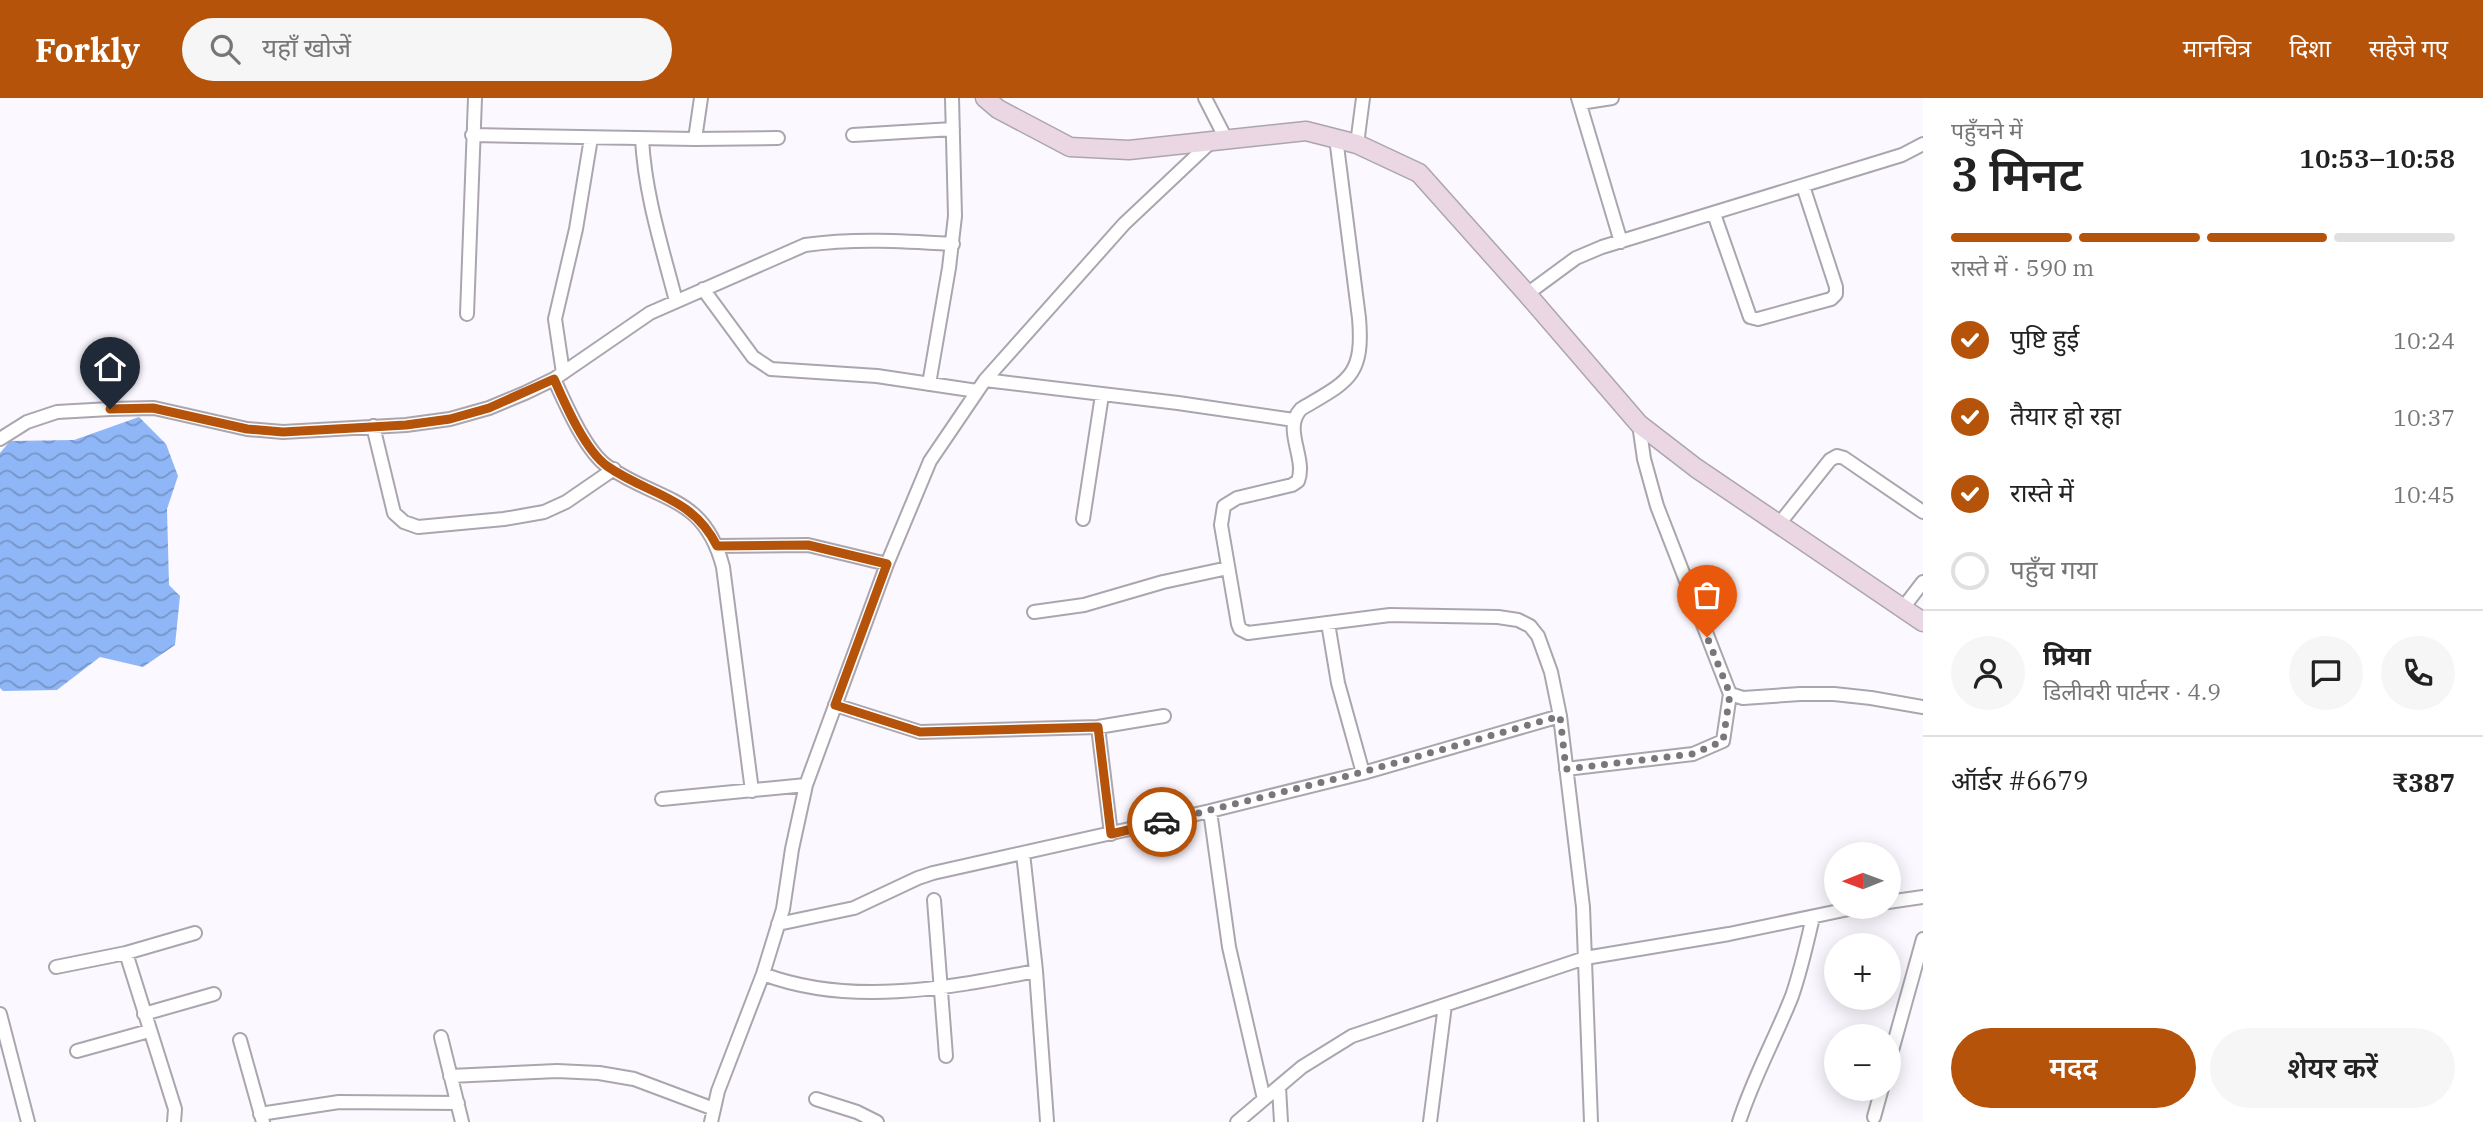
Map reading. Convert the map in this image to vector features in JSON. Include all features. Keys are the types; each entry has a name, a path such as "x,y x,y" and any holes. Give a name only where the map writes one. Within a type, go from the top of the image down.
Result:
{"main road":[{"path":"985,98 998,109 1070,146 1129,150 1306,131 1357,144 1419,173 1639,424 1696,468 1923,622"}],"street":[{"path":"467,314 475,98"},
{"path":"695,139 701,98"},
{"path":"929,384 953,244 955,198 952,98"},
{"path":"450,1076 557,1071 599,1073 635,1079 713,1115 718,1091 763,974 778,924 806,785 887,564 930,461 981,386 1124,224 1220,139 1205,98"},
{"path":"1357,144 1363,98"},
{"path":"1612,98 1579,101 1621,242"},
{"path":"853,135 953,129"},
{"path":"472,135 642,139 778,138"},
{"path":"590,138 576,229 555,319 558,376 586,440 605,465 689,509 708,528 717,546 723,567 752,790"},
{"path":"1336,138 1359,318 1359,359 1353,373 1342,384 1301,408 1294,420 1301,469 1298,481 1292,485 1237,498 1224,506 1221,525 1238,624 1244,632 1255,633 1390,615 1498,617 1518,620 1530,626 1538,636 1560,716 1583,907 1591,1122"},
{"path":"642,139 649,201 676,301"},
{"path":"1527,294 1576,258 1902,155 1923,144"},
{"path":"1714,214 1750,317 1758,319 1831,299 1836,294 1836,287 1803,186"},
{"path":"0,439 27,422 57,412 110,409 153,408 247,429 283,432 450,419 489,408 558,376 650,313 805,245 831,241 879,240 953,244"},
{"path":"703,289 753,357 771,369 852,373 929,384 1102,395 1294,420"},
{"path":"1083,519 1102,395"},
{"path":"1566,769 1693,754 1723,741 1730,694 1657,506 1644,459 1639,424"},
{"path":"373,426 394,513 404,522 418,527 504,519 544,512 566,502 614,469"},
{"path":"1779,524 1830,460 1837,456 1844,458 1923,512"},
{"path":"717,546 808,545 887,564"},
{"path":"1034,612 1084,605 1163,582 1228,568"},
{"path":"1903,608 1923,582"},
{"path":"1328,623 1338,682 1363,772"},
{"path":"1730,694 1743,698 1833,694 1923,707"},
{"path":"835,705 920,732 1098,727 1164,716"},
{"path":"778,924 854,908 925,876 1210,811 1363,772 1560,716"},
{"path":"1098,727 1111,834"},
{"path":"662,799 806,785"},
{"path":"1210,811 1229,947 1264,1099"},
{"path":"1023,853 1036,971 1047,1121"},
{"path":"1901,900 1923,897"},
{"path":"934,900 946,1056"},
{"path":"1237,1122 1302,1067 1352,1036 1585,958 1824,915"},
{"path":"1739,1122 1749,1092 1791,996 1802,965 1813,917"},
{"path":"56,967 126,953 195,933"},
{"path":"1899,1024 1923,939"},
{"path":"126,953 175,1109 174,1122"},
{"path":"763,974 789,984 828,991 941,989 1036,971"},
{"path":"144,1014 214,994"},
{"path":"1430,1122 1445,1005"},
{"path":"0,1014 29,1122"},
{"path":"77,1051 149,1031"},
{"path":"441,1037 462,1122"},
{"path":"240,1040 261,1118 339,1102 458,1104"},
{"path":"1279,1087 1281,1122"},
{"path":"816,1098 877,1122"},
{"path":"1874,1117 1878,1101"}],"water":[{"path":"139,417 166,444 178,476 167,509 169,585 180,596 175,645 143,667 100,657 57,690 3,691 0,688 0,453 10,441 74,440"}],"way so far":[{"path":"1162,822 1363,772 1560,716 1566,769 1693,754 1723,741 1730,694 1707,637"}],"route":[{"path":"110,409 153,408 247,429 283,432 406,425 450,419 489,408 554,379 569,412 605,465 689,509 708,528 717,546 808,545 887,564 835,705 920,732 1098,727 1111,834 1162,822"}]}
